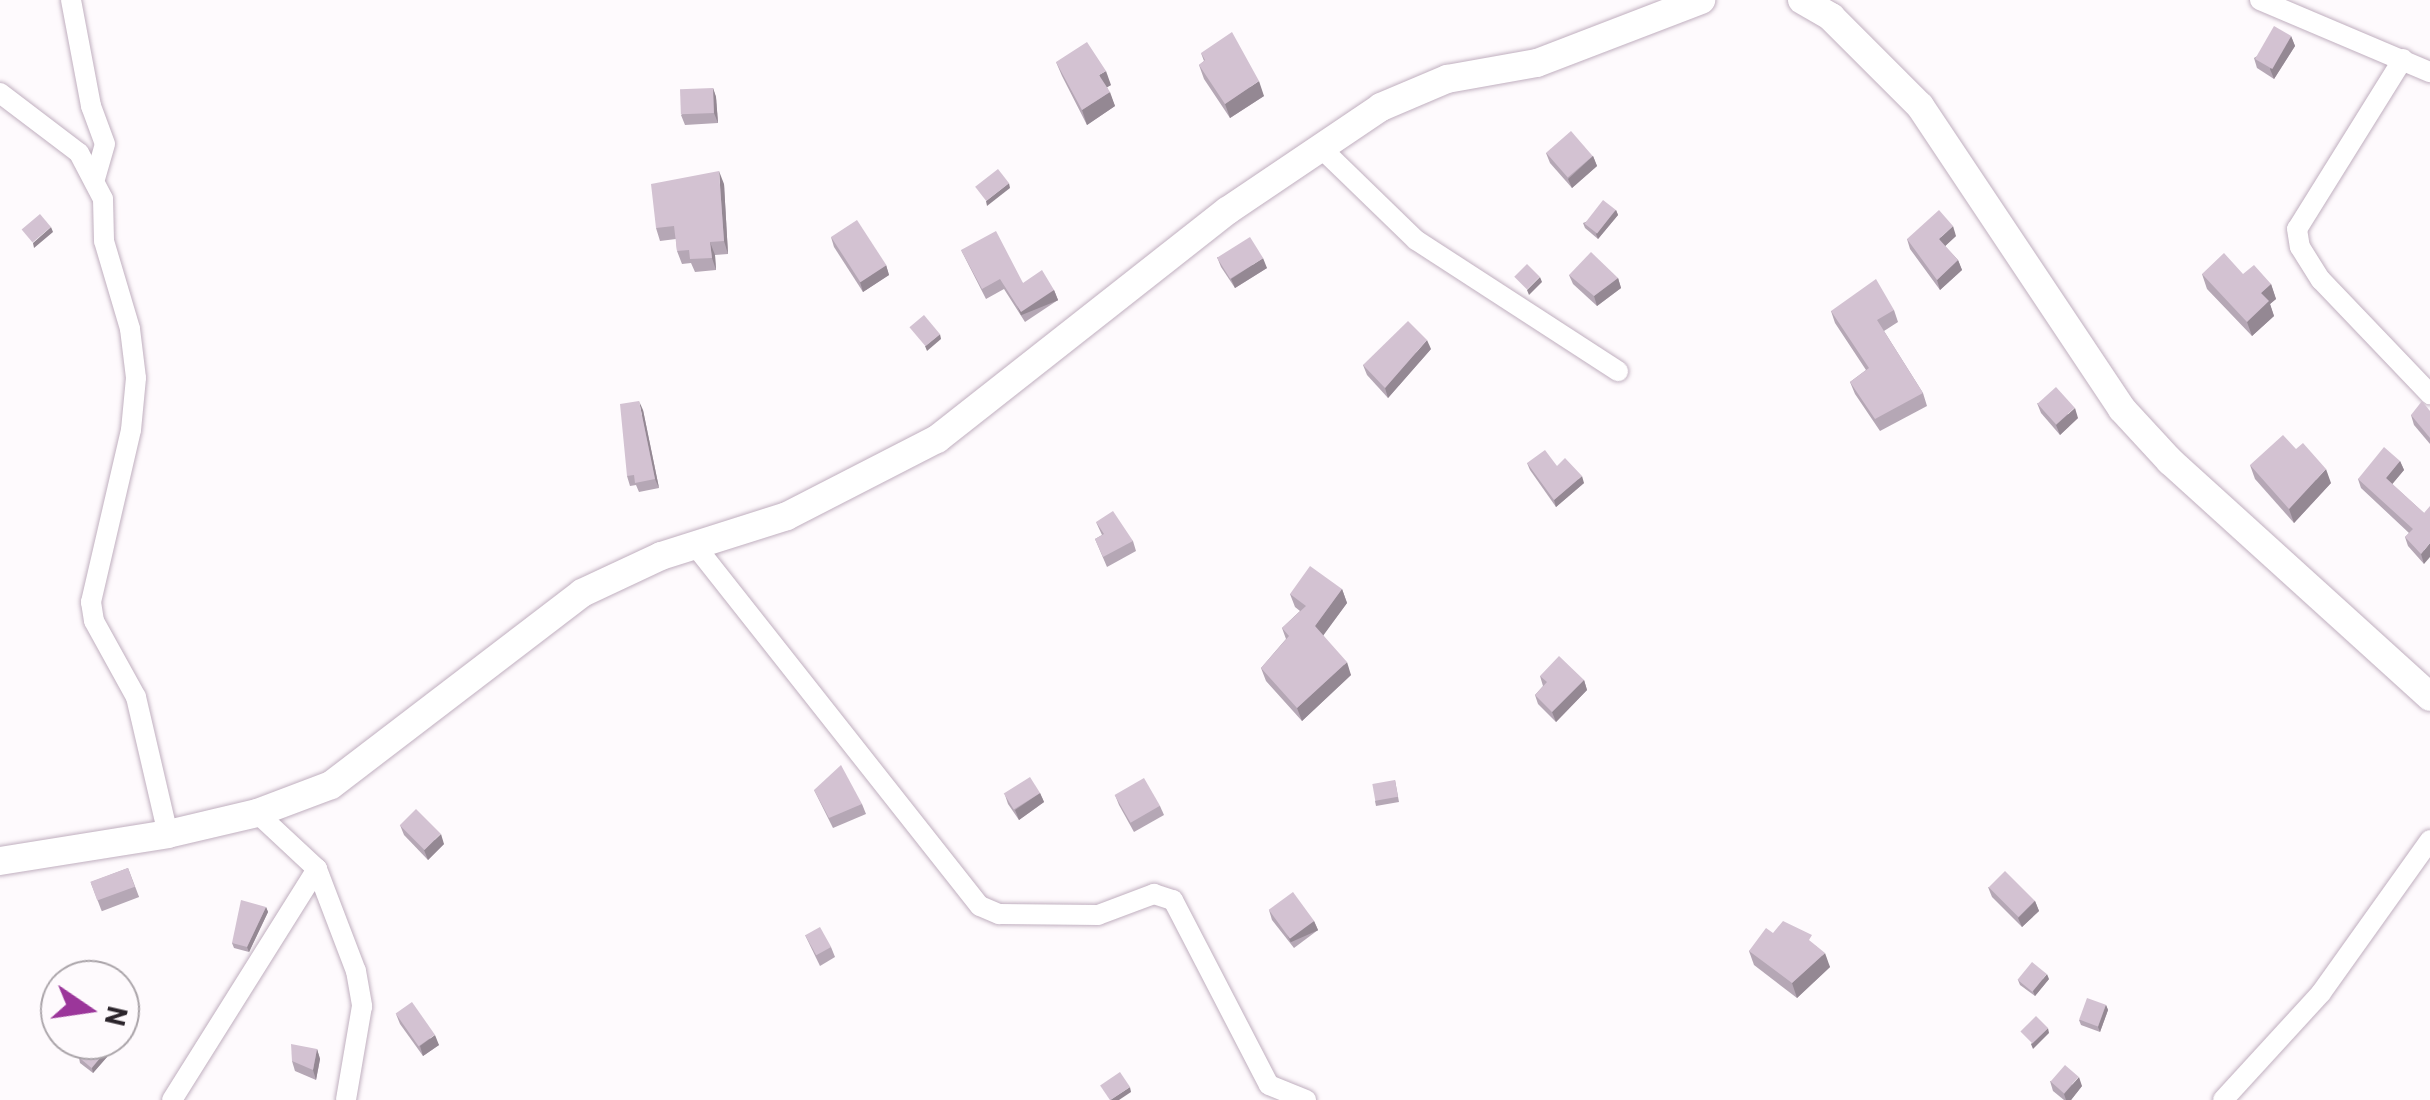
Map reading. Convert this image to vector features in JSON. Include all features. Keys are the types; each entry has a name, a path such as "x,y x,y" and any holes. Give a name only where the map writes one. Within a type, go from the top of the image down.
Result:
{"street":[{"path":"71,0 91,106 105,144 96,180 136,378 131,430 91,602 94,621 136,697 168,834"},
{"path":"0,861 168,834 257,813 330,785 378,754 582,594 662,556 787,516 937,439 1227,211 1382,107 1447,79 1537,63 1702,0"},
{"path":"1802,0 1831,17 1920,106 2122,409 2170,462 2430,697"},
{"path":"2260,0 2430,72"},
{"path":"2403,59 2297,229 2300,247 2321,280 2430,394"},
{"path":"0,93 58,132 96,180"},
{"path":"1321,148 1416,240 1618,371"},
{"path":"696,548 980,906 999,914 1098,915 1154,894 1173,900 1268,1085 1306,1100"},
{"path":"257,813 318,869 356,971 362,1006 346,1100"},
{"path":"2222,1100 2321,993 2430,840"},
{"path":"172,1100 318,869"}],"building":[{"path":"2274,26 2291,36 2272,69 2255,59"},
{"path":"1232,32 1259,81 1225,104 1199,65 1205,60 1201,53"},
{"path":"1087,42 1106,71 1099,75 1110,92 1082,110 1056,62"},
{"path":"713,88 714,113 681,114 680,89"},
{"path":"1571,131 1593,156 1568,178 1546,153"},
{"path":"998,169 1009,183 986,201 975,187"},
{"path":"719,171 724,241 710,242 712,258 690,259 689,250 677,251 674,226 656,228 651,184"},
{"path":"1603,200 1616,210 1597,233 1585,224"},
{"path":"1939,210 1953,226 1939,239 1958,260 1937,280 1907,239"},
{"path":"40,214 51,227 33,242 22,229"},
{"path":"857,220 886,265 860,282 831,237"},
{"path":"996,231 1023,283 1042,270 1054,290 1021,312 1000,279 982,289 961,250"},
{"path":"1250,237 1263,258 1230,279 1217,258"},
{"path":"1591,252 1618,278 1594,296 1569,275"},
{"path":"2224,253 2243,274 2254,265 2271,284 2261,293 2269,301 2247,322 2202,274"},
{"path":"1527,264 1540,277 1527,289 1514,277"},
{"path":"1876,279 1894,310 1877,320 1923,393 1875,419 1850,382 1869,368 1831,311"},
{"path":"924,315 940,334 926,346 909,327"},
{"path":"1408,321 1427,340 1385,388 1363,365"},
{"path":"2056,387 2075,408 2056,425 2037,404"},
{"path":"639,401 655,479 635,483 634,475 627,476 620,404"},
{"path":"2422,401 2430,411 2430,438 2411,415"},
{"path":"2283,435 2296,449 2303,443 2326,469 2289,509 2250,465"},
{"path":"2384,447 2400,461 2386,478 2424,513 2430,506 2430,543 2421,554 2405,537 2413,529 2358,479"},
{"path":"1545,450 1557,466 1565,458 1582,476 1554,500 1527,463"},
{"path":"1113,511 1133,541 1103,557 1095,539 1104,534 1096,522"},
{"path":"1310,566 1342,589 1315,626 1347,662 1297,708 1261,668 1289,636 1282,628 1306,606 1290,594"},
{"path":"1559,656 1584,680 1552,712 1535,695 1547,682 1540,676"},
{"path":"841,765 862,804 829,818 814,790"},
{"path":"1030,777 1040,793 1014,810 1004,793"},
{"path":"1144,778 1160,806 1131,823 1115,795"},
{"path":"1395,780 1398,797 1375,801 1372,784"},
{"path":"416,809 441,834 424,850 400,825"},
{"path":"128,868 135,887 97,900 90,882"},
{"path":"2005,871 2035,901 2018,917 1989,887"},
{"path":"1293,892 1314,921 1290,939 1269,910"},
{"path":"241,900 266,907 247,947 232,943"},
{"path":"1783,921 1812,935 1809,940 1825,953 1792,983 1749,951 1766,928 1773,933"},
{"path":"820,927 831,947 816,955 805,935"},
{"path":"2032,962 2047,974 2032,992 2018,980"},
{"path":"2087,998 2106,1005 2098,1026 2079,1020"},
{"path":"412,1002 435,1035 419,1046 396,1013"},
{"path":"2036,1016 2048,1028 2032,1044 2020,1032"},
{"path":"291,1044 317,1049 313,1070 292,1061"},
{"path":"82,1060 98,1060 92,1068"},
{"path":"2065,1065 2079,1077 2064,1093 2051,1082"},
{"path":"1120,1072 1130,1087 1110,1100 1100,1085"}]}
